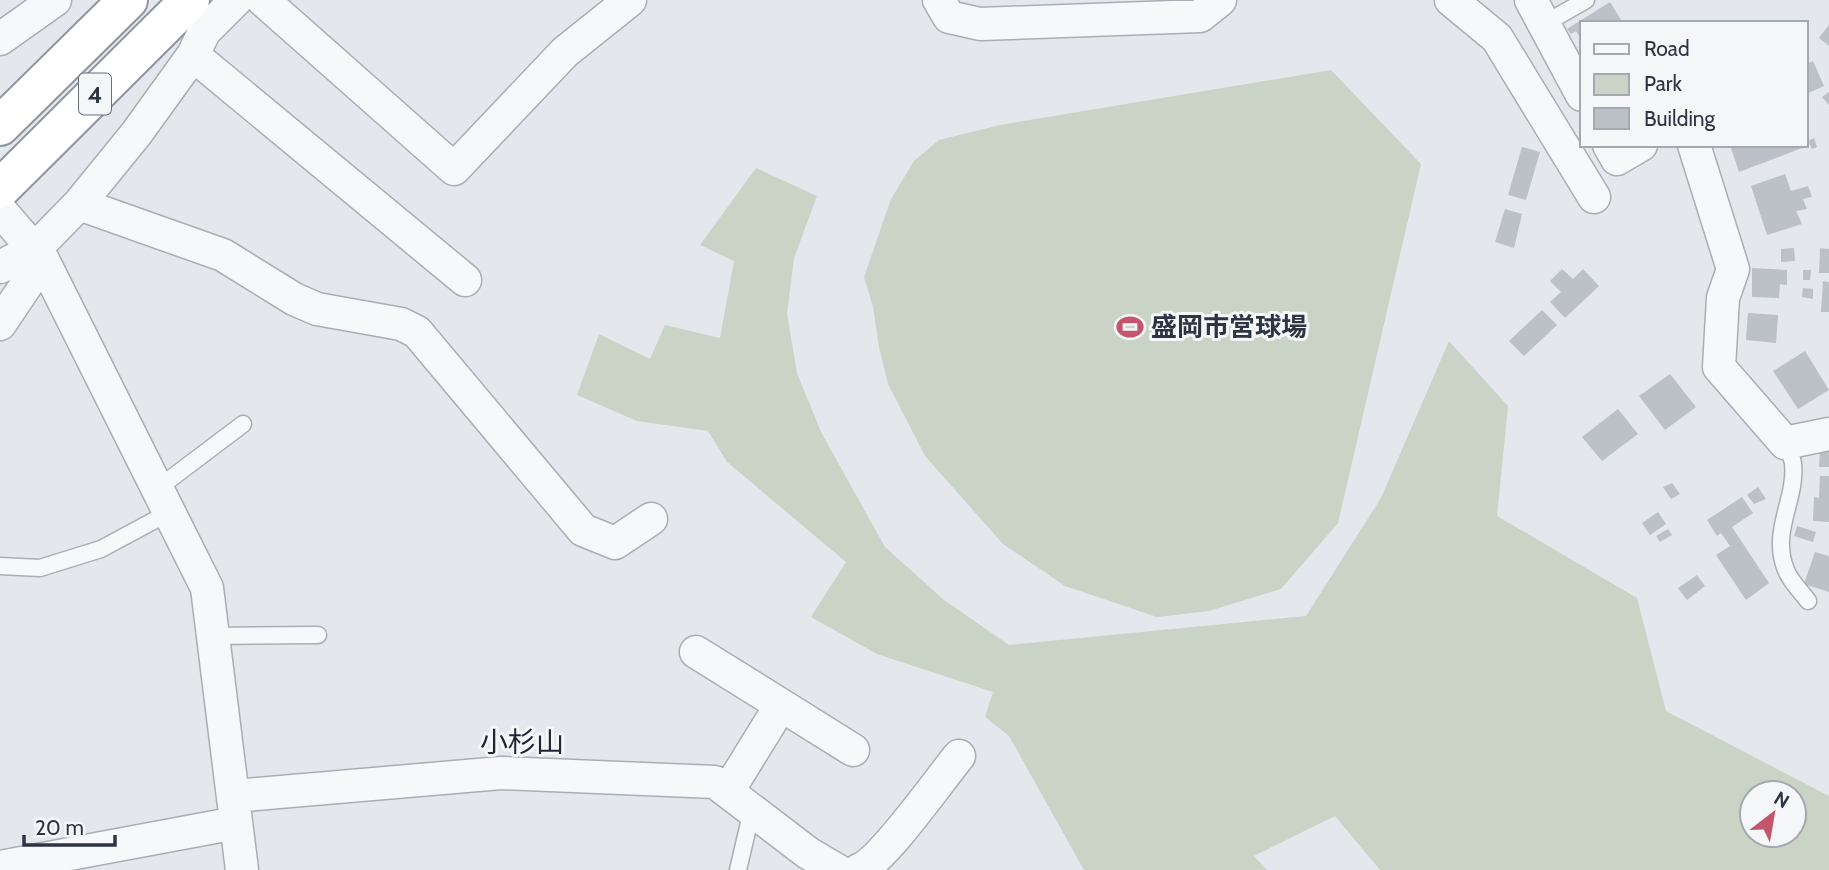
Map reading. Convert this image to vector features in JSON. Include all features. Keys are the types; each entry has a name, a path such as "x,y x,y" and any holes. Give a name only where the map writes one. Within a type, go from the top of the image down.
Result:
{"highway":[{"name":"4","path":"0,126 128,0"},
{"name":"4","path":"0,189 190,0"}],"street":[{"path":"0,39 55,0"},
{"path":"0,267 24,236 79,204 136,134 193,55 204,32 236,0"},
{"path":"263,0 454,169 565,52 630,0"},
{"path":"939,0 949,17 980,24 1200,16 1220,0"},
{"path":"1451,0 1496,38 1530,89 1594,197"},
{"path":"1537,12 1580,91"},
{"path":"193,55 465,280"},
{"path":"1610,147 1617,159 1638,147"},
{"path":"1695,147 1733,269 1723,298 1719,367 1785,443 1829,433"},
{"path":"79,204 223,255 294,299 317,309 401,324 417,332 583,530 615,543 651,519"},
{"path":"0,324 24,236"},
{"path":"24,236 164,500 207,588 242,870"},
{"path":"696,652 853,750"},
{"path":"727,791 781,705"},
{"path":"859,870 867,867 959,756"},
{"path":"0,867 234,809 501,773 715,782 808,853 836,870"}],"lane":[{"path":"1537,12 1586,0"},
{"path":"0,566 40,568 101,550 164,500 243,424"},
{"path":"1785,443 1793,462 1792,482 1780,526 1780,549 1786,571 1808,601"},
{"path":"215,636 318,635"},
{"path":"738,870 752,810"}],"green space":[{"name":"盛岡市営球場","path":"1331,70 1421,164 1338,523 1281,589 1209,611 1157,617 1065,586 1003,544 925,456 888,384 873,307 864,277 891,199 914,161 939,140 1000,125"},
{"path":"756,168 817,196 794,258 787,314 797,373 821,432 885,547 944,600 1009,645 1306,616 1381,498 1449,341 1508,406 1497,516 1637,598 1666,711 1796,779 1738,779 1738,849 1808,849 1808,785 1829,796 1829,870 1380,870 1335,816 1254,856 1267,870 1084,870 1009,736 985,717 993,692 877,654 811,617 846,562 727,462 708,431 637,421 577,395 599,334 650,359 665,325 720,338 734,261 700,245"}],"building":[{"path":"1610,2 1622,21 1580,21 1580,38 1576,31 1571,34 1567,29"},
{"path":"1829,25 1829,46 1819,38"},
{"path":"1808,61 1813,61 1824,86 1808,93"},
{"path":"1829,92 1829,105 1822,97"},
{"path":"1814,138 1817,147 1812,149 1808,141"},
{"path":"1522,147 1540,152 1526,200 1508,195"},
{"path":"1731,147 1802,147 1802,148 1739,172"},
{"path":"1785,174 1791,191 1808,186 1812,197 1803,199 1807,209 1796,211 1802,224 1767,235 1751,186"},
{"path":"1505,209 1522,214 1514,248 1495,242"},
{"path":"1794,248 1795,261 1781,262 1781,249"},
{"path":"1820,248 1829,249 1829,273 1819,273"},
{"path":"1752,268 1787,270 1787,285 1780,284 1779,298 1752,297"},
{"path":"1562,269 1573,279 1583,269 1599,286 1565,318 1550,302 1561,292 1550,281"},
{"path":"1803,270 1811,270 1810,280 1803,280"},
{"path":"1823,281 1829,282 1829,312 1821,312"},
{"path":"1803,288 1813,289 1813,299 1802,297"},
{"path":"1542,310 1557,325 1524,356 1509,341"},
{"path":"1748,313 1778,315 1776,343 1746,340"},
{"path":"1805,351 1829,390 1798,409 1773,371"},
{"path":"1670,374 1696,407 1665,430 1639,396"},
{"path":"1618,409 1638,434 1602,461 1582,437"},
{"path":"1829,447 1829,467 1819,467 1820,448"},
{"path":"1820,476 1829,476 1829,522 1813,521 1814,497 1819,498"},
{"path":"1672,483 1680,494 1671,499 1663,487"},
{"path":"1758,487 1766,499 1754,504 1747,495"},
{"path":"1742,497 1753,513 1732,527 1769,583 1746,600 1716,555 1730,546 1721,533 1717,536 1707,520"},
{"path":"1658,512 1666,524 1650,535 1642,523"},
{"path":"1797,526 1816,532 1813,542 1794,536"},
{"path":"1668,529 1672,535 1660,542 1656,536"},
{"path":"1815,552 1829,556 1829,592 1804,584"},
{"path":"1697,575 1705,586 1687,600 1678,588"}],"place":[{"name":"盛岡市営球場","path":"1130,327"}],"district":[{"name":"小杉山","path":"522,742"}]}
